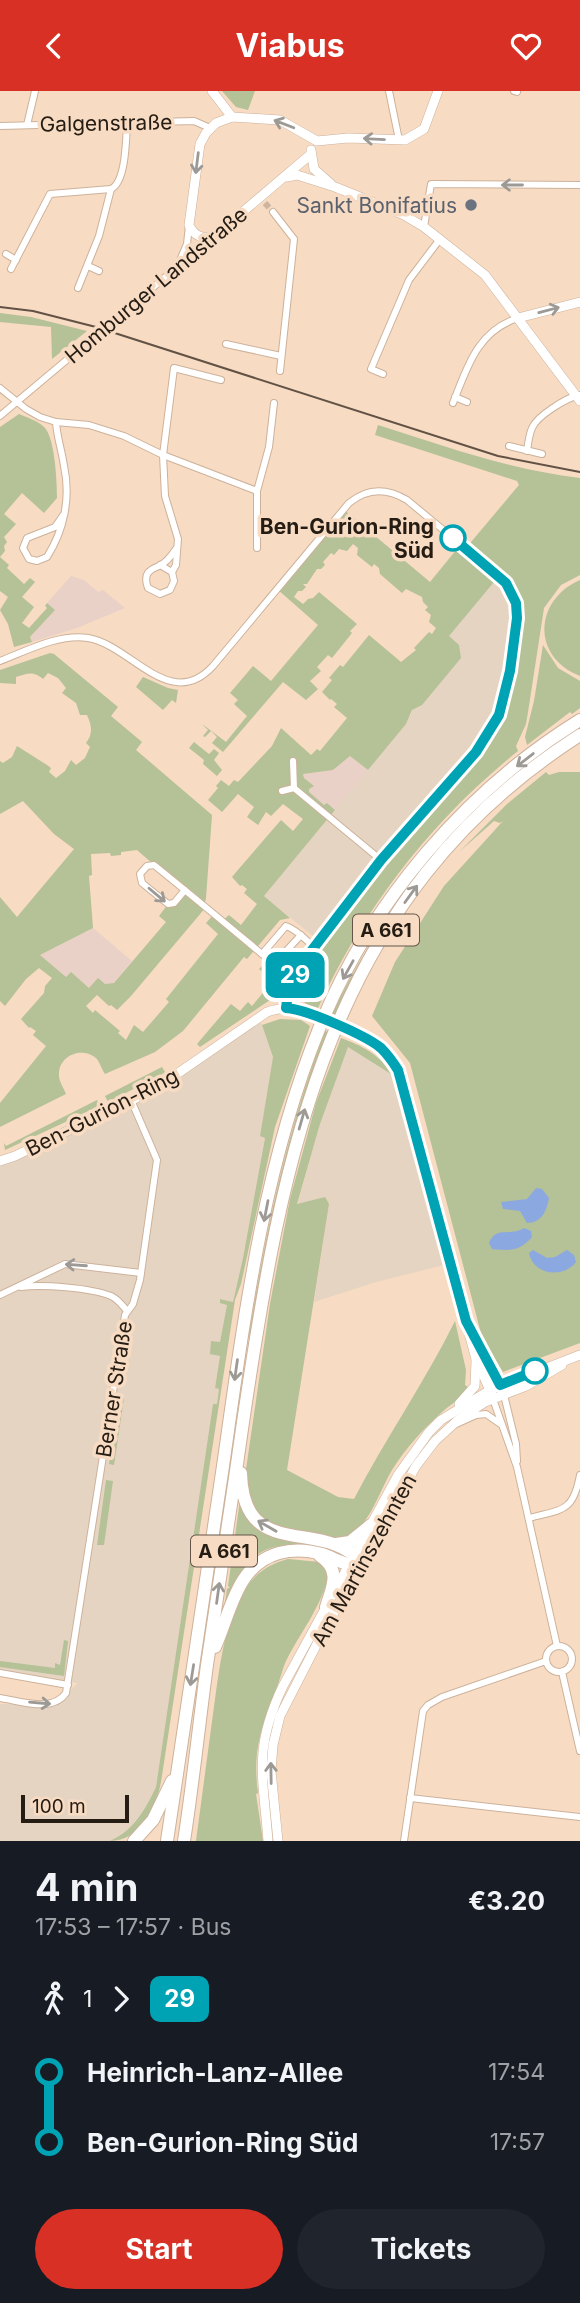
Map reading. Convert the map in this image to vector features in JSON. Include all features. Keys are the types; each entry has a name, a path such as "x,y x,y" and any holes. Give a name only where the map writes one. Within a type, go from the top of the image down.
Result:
{"highway":[{"name":"A 661","path":"167,1841 247,1303 280,1148 319,1028 371,929 395,893 431,848 493,785 580,720"},
{"name":"A 661","path":"184,1841 208,1660 269,1259 293,1151 314,1082 332,1033 357,980 393,918 441,855 515,783 580,735"},
{"name":"A 661","path":"241,1441 242,1491 253,1517 272,1530 332,1544 355,1561"},
{"path":"332,1544 350,1542 371,1524"},
{"name":"A 661","path":"208,1660 233,1597 251,1569 263,1559 278,1553 311,1551 355,1561"},
{"path":"311,1551 326,1560 334,1571 334,1581 326,1607"},
{"name":"A 661","path":"134,1841 153,1820 178,1767"}],"street":[{"path":"27,125 35,91"},
{"path":"212,91 232,117"},
{"path":"389,91 399,140"},
{"path":"175,270 183,256 198,152 202,138 210,128 232,117 280,120 311,139 399,140 412,137 424,129 438,91"},
{"name":"Galgenstraße","path":"0,126 194,121 210,128"},
{"path":"11,269 50,194 115,188 121,180 127,123"},
{"path":"311,139 314,169 335,187"},
{"name":"Homburger Landstraße","path":"0,416 213,237 263,201 311,154"},
{"path":"287,177 297,175 335,187 402,214 440,239 485,275 579,397"},
{"path":"424,227 431,184 580,185"},
{"path":"78,288 102,228 111,189"},
{"path":"273,212 294,239 279,371"},
{"path":"189,225 199,236 213,237"},
{"path":"383,375 371,369 409,280 440,239"},
{"path":"6,254 16,260"},
{"path":"88,266 99,271"},
{"path":"467,402 454,400 479,345 510,321 580,302"},
{"path":"226,344 281,356"},
{"path":"176,549 146,575 146,584 154,593 170,590 174,581 172,572 176,565 177,533 165,496 163,454 174,368 221,380"},
{"path":"0,388 32,413 57,422 89,425 124,436 257,491"},
{"path":"527,451 531,430 536,421 568,398 579,397"},
{"path":"257,548 257,491 269,447 274,403"},
{"path":"57,422 66,483 64,514 61,528 43,560 33,561 26,557 24,542 32,535 55,527 64,514"},
{"path":"509,446 542,454"},
{"path":"0,661 59,640 86,637 104,643 163,678 182,683 200,678 213,666 349,503 369,492 398,495 506,583 516,603 517,618 506,694 490,733 381,860 314,947 289,986 286,1008 309,1014 354,1033 383,1050 398,1070 475,1359 492,1394 517,1467 557,1646"},
{"path":"39,532 51,538 52,548"},
{"path":"160,565 172,572"},
{"path":"293,761 294,788 381,860"},
{"path":"282,791 294,788"},
{"path":"185,890 174,903 167,904 142,883 140,874 147,866 154,865 185,890 261,954 275,963 301,935"},
{"path":"261,954 286,926 314,947"},
{"name":"Ben-Gurion-Ring","path":"0,1161 166,1082 257,1017 275,1009 286,1008"},
{"name":"Berner Straße","path":"68,1685 125,1315 132,1304 141,1273 157,1160 131,1100"},
{"path":"0,1295 65,1263 141,1273"},
{"path":"15,1288 42,1284 109,1295 120,1301 127,1311"},
{"path":"466,1321 504,1395 516,1444 517,1467"},
{"name":"Am Martinszehnten","path":"268,1841 261,1769 265,1734 271,1712 326,1607 355,1561 416,1466 450,1426 500,1385 578,1356"},
{"name":"Am Martinszehnten","path":"278,1841 271,1771 276,1729 371,1524 407,1460 441,1420 492,1394 504,1395 526,1386 578,1356"},
{"path":"441,1420 475,1386 475,1359"},
{"path":"450,1426 476,1415 486,1414 503,1427"},
{"path":"528,1518 571,1504 576,1496 580,1475"},
{"path":"557,1646 568,1649 572,1657 569,1667 562,1672 553,1670 546,1661 549,1651 557,1646"},
{"path":"572,1657 580,1654"},
{"path":"404,1841 423,1711 442,1697 546,1661"},
{"path":"562,1672 580,1751"},
{"path":"0,1673 68,1685 60,1702 47,1705 0,1697"},
{"path":"410,1798 580,1817"}],"shaded area":[{"path":"71,576 84,580 98,592 103,590 125,608 77,628 32,642 30,637 55,610 47,603"},
{"path":"499,576 516,603 506,694 490,733 319,941 264,896 406,724 448,636"},
{"path":"350,756 368,770 335,810 327,803 324,806 309,792 309,788 314,786 303,774 333,770"},
{"path":"93,928 132,961 114,983 90,988 71,973 67,978 40,955"},
{"path":"257,1017 273,1057 260,1136 265,1137 233,1302 221,1299 227,1304 220,1343 212,1341 220,1355 215,1388 219,1389 217,1404 213,1404 156,1787 139,1819 119,1837 110,1841 0,1841 0,1704 55,1704 78,1683 0,1672 0,1161 155,1089"},
{"path":"348,1046 393,1075 444,1265 376,1282 314,1302 329,1204 297,1205 320,1124"}],"green space":[{"path":"222,91 255,91 248,110 236,107"},
{"path":"0,313 31,317 87,331 52,359 51,327 0,322"},
{"path":"19,414 39,423 48,432 55,460 57,498 44,513 22,493 4,514 16,524 4,537 7,542 0,557 0,427"},
{"path":"378,425 503,463 580,478 580,575 561,585 544,608 526,724 516,746 518,751 457,806 403,867 357,935 318,1008 302,1000 299,994 302,981 316,960 314,947 325,946 322,937 381,860 490,733 506,694 516,603 499,576 449,636 459,645 461,658 422,705 412,710 406,724 368,770 350,756 333,770 303,774 314,786 309,792 324,805 327,803 335,810 264,896 290,918 280,920 247,959 244,957 183,1031 155,1052 105,1074 92,1055 74,1054 60,1066 60,1081 66,1094 0,1127 0,1103 46,1046 33,1035 36,1031 21,1019 44,993 45,986 52,978 39,968 26,979 5,1006 0,1001 0,897 17,917 74,849 54,834 23,801 0,814 0,761 3,763 12,757 17,746 51,768 49,772 56,778 65,771 71,760 76,765 85,758 90,747 86,743 91,729 87,715 80,715 76,703 62,693 66,688 58,678 48,673 43,679 30,673 16,677 16,684 0,683 0,670 54,654 118,707 111,716 142,742 136,750 212,815 206,907 117,1010 97,995 86,1006 93,1013 95,1010 120,1031 118,1033 126,1040 134,1025 143,1032 169,1002 166,999 218,934 206,923 214,914 222,921 229,915 241,925 257,904 244,893 247,889 232,877 281,820 293,831 303,819 283,804 271,816 266,812 258,825 247,817 254,807 238,794 222,812 208,800 218,788 216,786 221,780 229,786 234,780 238,782 272,746 281,728 311,755 317,749 320,751 347,718 334,707 337,704 322,692 332,680 329,678 340,665 343,667 369,635 401,662 436,628 429,622 431,615 425,610 428,607 422,597 406,589 402,593 380,574 379,568 374,564 372,567 357,555 358,548 353,544 347,551 339,549 334,555 331,553 323,562 325,565 317,569 307,584 303,584 306,587 294,597 303,604 319,592 357,624 332,658 328,655 317,667 321,671 310,681 318,689 306,700 283,682 223,752 212,743 217,737 211,731 203,736 208,730 202,724 226,742 247,716 234,704 238,700 230,693 253,666 271,681 318,625 277,589 343,509 430,582 461,544 466,548 519,485 517,481 375,435","holes":["137,850 184,891 168,904 159,916 166,922 114,983 105,984 98,978 89,988 71,972 66,977 40,955 93,928 89,876 92,875 91,854 110,853 111,856"]},
{"path":"0,557 24,584 30,578 35,582 22,597 34,607 22,623 29,628 47,608 47,603 55,610 30,637 32,642 14,647 8,624 0,610 8,597 0,591"},
{"path":"580,580 580,676 564,667 553,656 546,643 544,628 554,601 565,589"},
{"path":"543,645 558,668 580,681 580,708 572,714 570,712 527,745 525,737"},
{"path":"143,677 178,690 176,703 172,700 163,710 136,687"},
{"path":"580,727 508,782 409,888 369,948 335,1015 332,1014 355,970 380,929 407,890 436,853 502,786"},
{"path":"194,742 209,754 214,749 219,753 214,760 222,770 217,776 203,764 204,760 189,748"},
{"path":"546,772 549,775 580,772 580,1343 503,1372 482,1337 410,1063 372,1016 395,962 444,886 503,821 494,821 459,852 507,804"},
{"path":"264,964 280,978 270,1000 200,1047 197,1044 231,1004 240,1011 248,1002 252,1006 273,981 259,969"},
{"path":"280,1019 301,1020 310,1026 275,1127 241,1284 235,1300 161,1782 151,1812 145,1821 130,1835 121,1840 110,1841 138,1819 156,1787 213,1404 217,1404 219,1389 215,1388 220,1356 210,1354 211,1341 220,1342 227,1305 220,1303 220,1299 233,1302 265,1138 260,1136 273,1057 262,1025"},
{"path":"325,1031 328,1032 291,1144 249,1335 279,1181 299,1106"},
{"path":"341,1038 370,1051 382,1061 391,1074 348,1047 320,1124 297,1204 325,1197 329,1204 287,1470 338,1497 354,1499 455,1321 466,1370 465,1385 469,1388 408,1447 392,1470 365,1521 357,1530 338,1540 277,1528 254,1510 244,1483 270,1304 290,1199 316,1103"},
{"path":"162,1067 165,1072 161,1075 108,1102 105,1096"},
{"path":"97,1100 100,1106 5,1150 4,1143 6,1146"},
{"path":"119,1397 124,1398 114,1465 109,1464"},
{"path":"106,1480 113,1481 104,1545 97,1545"},
{"path":"240,1500 249,1517 347,1557 345,1559 305,1547 279,1546 266,1550 254,1557 243,1569 225,1602 227,1589 230,1587 228,1586"},
{"path":"288,1559 320,1562 329,1574 317,1607 286,1660 257,1751 256,1794 263,1841 196,1841 227,1631 241,1595 251,1581 268,1567"},
{"path":"64,1640 68,1641 64,1676 0,1667 0,1661 55,1668 55,1663 60,1665"}],"water":[{"path":"536,1188 542,1189 549,1198 545,1211 536,1221 527,1223 520,1211 503,1209 501,1202 527,1199"},
{"path":"524,1228 531,1231 532,1237 523,1245 509,1250 492,1249 489,1243 495,1234"},
{"path":"533,1250 547,1258 567,1250 574,1255 576,1262 564,1271 549,1272 536,1266 529,1253"}],"tunnel":[{"path":"265,203 273,212"}],"tram line":[{"path":"0,307 33,311 96,327 498,456 580,472"}],"bus line":[{"name":"29","path":"453,538 506,583 516,603 517,618 510,671 499,715 476,752 381,860 309,954 289,986 286,1008 300,1010 367,1039 391,1058 398,1070 466,1321 500,1385 535,1371"}],"place":[{"name":"Sankt Bonifatius","path":"471,205"},
{"name":"Ben-Gurion-Ring Süd","path":"453,538"}]}
